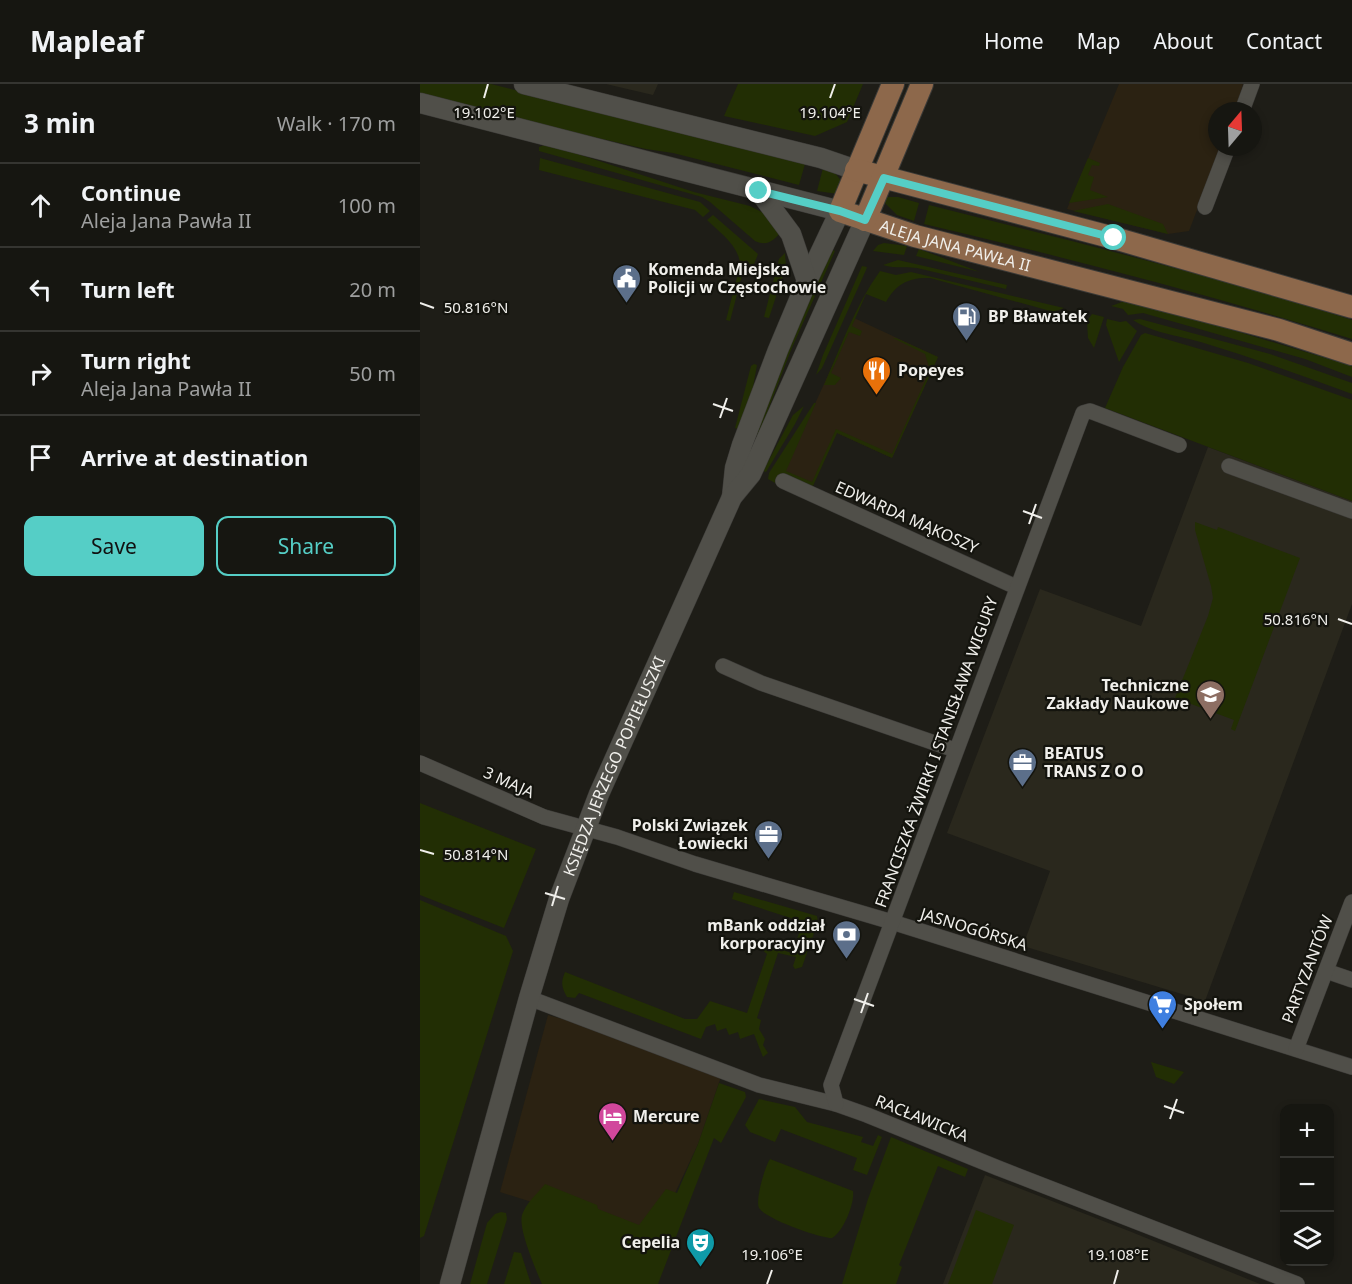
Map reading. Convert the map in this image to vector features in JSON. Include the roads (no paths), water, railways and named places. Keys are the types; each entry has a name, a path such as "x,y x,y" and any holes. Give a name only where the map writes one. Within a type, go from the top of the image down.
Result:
{"main road":[{"path":"524,84 821,158 884,178 1114,238 1352,307"},
{"path":"840,211 893,84"},
{"path":"865,220 922,84"},
{"name":"ALEJA JANA PAWŁA II","path":"420,103 840,211 915,236 1279,330 1352,354"},
{"path":"759,191 791,234 807,281"},
{"name":"KSIĘDZA JERZEGO POPIEŁUSZKI","path":"732,497 735,468 742,445 778,350 840,211"},
{"name":"KSIĘDZA JERZEGO POPIEŁUSZKI","path":"450,1284 529,998 559,899 585,828 732,497 751,474 865,220"}],"street":[{"path":"1245,102 1252,84"},
{"path":"1204,207 1224,156"},
{"name":"FRANCISZKA ŻWIRKI I STANISŁAWA WIGURY","path":"836,1104 831,1085 1083,413 1090,411 1179,445"},
{"path":"1229,466 1352,511"},
{"name":"EDWARDA MĄKOSZY","path":"783,481 1017,587"},
{"path":"723,666 761,683 955,750"},
{"name":"3 MAJA","path":"420,763 544,817 585,828"},
{"name":"JASNOGÓRSKA","path":"585,828 1352,1067"},
{"name":"PARTYZANTÓW","path":"1296,1049 1352,902"},
{"path":"1326,970 1352,980"},
{"name":"RACŁAWICKA","path":"529,998 759,1085 836,1104 867,1115 1297,1284"}],"place":[{"name":"Komenda Miejska Policji w Częstochowie","path":"627,304"},
{"name":"BP Bławatek","path":"967,342"},
{"name":"Popeyes","path":"877,396"},
{"name":"Techniczne Zakłady Naukowe","path":"1210,720"},
{"name":"BEATUS TRANS Z O O","path":"1023,788"},
{"name":"Polski Związek Łowiecki","path":"769,860"},
{"name":"mBank oddział korporacyjny","path":"846,960"},
{"name":"Społem","path":"1163,1030"},
{"name":"Mercure","path":"612,1142"},
{"name":"Cepelia","path":"701,1268"}]}
